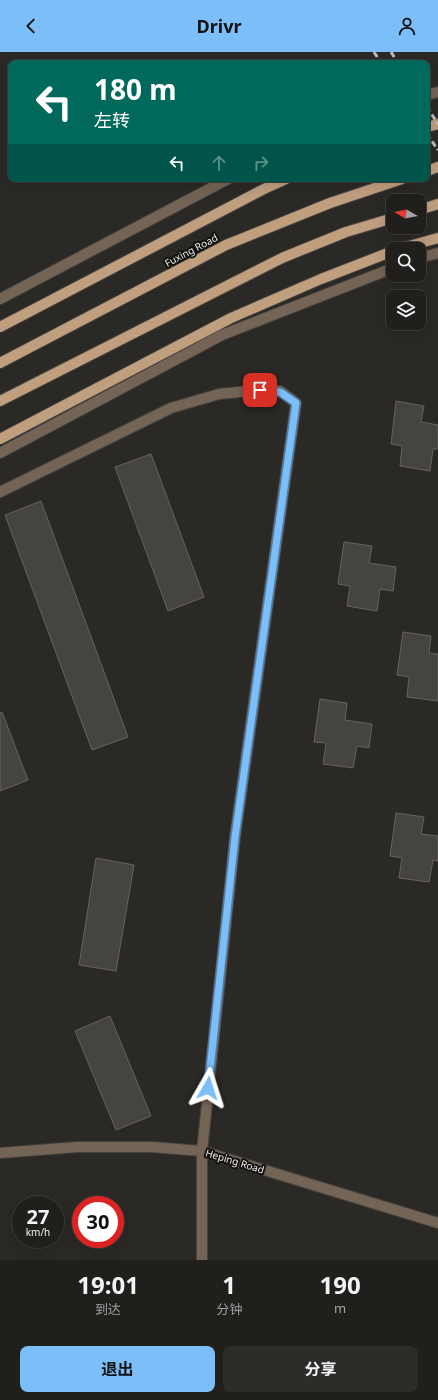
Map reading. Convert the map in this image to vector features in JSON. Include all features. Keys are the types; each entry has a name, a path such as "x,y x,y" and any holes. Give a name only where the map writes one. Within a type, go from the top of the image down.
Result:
{"main road":[{"path":"0,327 279,182"},
{"name":"Fuxing Road","path":"0,363 226,245 330,203 393,182"},
{"path":"426,208 438,204"},
{"path":"0,401 282,258 346,232 386,220"},
{"path":"423,242 438,238"},
{"path":"0,439 231,318 321,279 386,254"}],"street":[{"path":"0,299 222,182"},
{"path":"426,256 438,253"},
{"path":"0,453 222,335 386,271"},
{"path":"0,492 171,408 219,394 260,390 280,392 296,403 235,837 202,1151 202,1260"},
{"name":"Heping Road","path":"0,1153 77,1147 152,1147 202,1151 438,1223"}],"building":[{"path":"396,401 424,406 421,422 438,425 438,449 433,449 430,471 400,466 402,446 391,444"},
{"path":"151,454 204,597 168,611 115,467"},
{"path":"41,501 128,737 92,750 5,515"},
{"path":"344,542 372,546 369,563 396,567 393,591 380,589 377,611 347,606 350,586 338,584"},
{"path":"403,632 431,636 429,653 438,654 438,701 407,697 409,677 397,675"},
{"path":"320,699 347,703 345,720 372,724 369,748 357,746 353,768 323,764 326,743 314,742"},
{"path":"2,712 28,780 0,791 0,713"},
{"path":"396,813 424,817 421,834 438,836 438,861 433,860 429,882 399,878 402,858 390,856"},
{"path":"96,858 134,865 116,971 79,965"},
{"path":"110,1016 151,1116 116,1130 75,1031"}],"railway":[{"path":"374,52 379,60"},
{"path":"391,52 396,60"},
{"path":"430,112 438,124"},
{"path":"430,138 438,150"}],"route":[{"path":"208,1088 235,837 296,403 280,392 260,390"}]}
